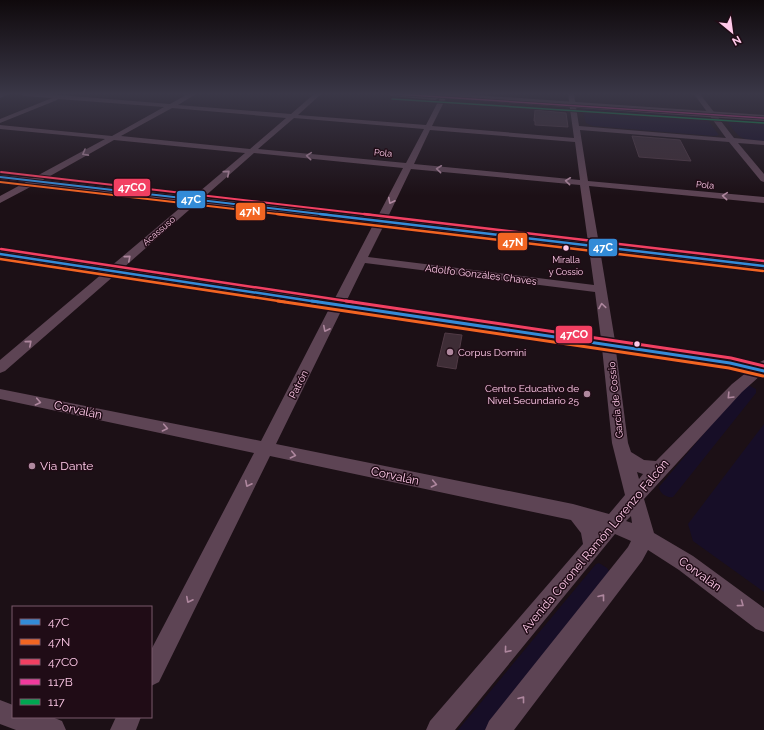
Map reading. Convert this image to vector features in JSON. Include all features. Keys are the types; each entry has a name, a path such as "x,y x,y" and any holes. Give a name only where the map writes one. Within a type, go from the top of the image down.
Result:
{"street":[{"name":"Pola","path":"11,128 764,200"},
{"path":"0,200 131,128"},
{"name":"Acassuso","path":"0,368 279,128"},
{"name":"Patrón","path":"152,672 427,128"},
{"path":"440,128 578,140"},
{"name":"García de Cossio","path":"576,128 608,345 620,443 642,524 644,538"},
{"path":"577,128 764,143"},
{"path":"723,128 764,179"},
{"path":"0,177 764,266"},
{"path":"0,254 762,369"},
{"name":"Adolfo Gonzáles Chaves","path":"362,259 599,290"},
{"name":"Avenida Coronel Ramón Lorenzo Falcón","path":"439,730 661,468 737,388 762,369"},
{"name":"Corvalán","path":"0,394 577,513 614,524 673,554 764,621"},
{"path":"623,455 631,462 641,467 652,469 661,468"},
{"path":"577,513 590,530 593,539 593,548"},
{"path":"498,730 640,548 644,538"},
{"path":"0,712 12,716"},
{"path":"17,718 53,730"},
{"path":"123,730 129,718"}],"shaded area":[{"path":"618,128 714,128 719,135 714,136"},
{"path":"733,128 764,128 764,141 745,139 738,135"},
{"path":"748,385 756,389 756,393 673,497 664,495 659,487 743,387"},
{"path":"764,424 764,592 693,541 688,524"},
{"path":"599,563 610,572 487,730 458,730 596,564"}],"building":[{"path":"632,136 680,140 691,161 639,157"},
{"name":"Corpus Domini","path":"445,333 462,335 456,369 437,366"}],"transit line":[{"name":"47CO","path":"1,172 764,261"},
{"name":"47C","path":"0,177 764,266"},
{"name":"47N","path":"0,182 763,271"},
{"name":"47CO","path":"1,249 731,358 764,366"},
{"name":"47C","path":"0,254 730,363 764,371"},
{"name":"47N","path":"0,259 729,368 763,376"}],"place":[{"name":"Miralla y Cossio","path":"566,248"},
{"name":"Corpus Domini","path":"450,352"},
{"name":"Centro Educativo de Nivel Secundario 25","path":"587,394"},
{"name":"Via Dante","path":"32,466"}]}
